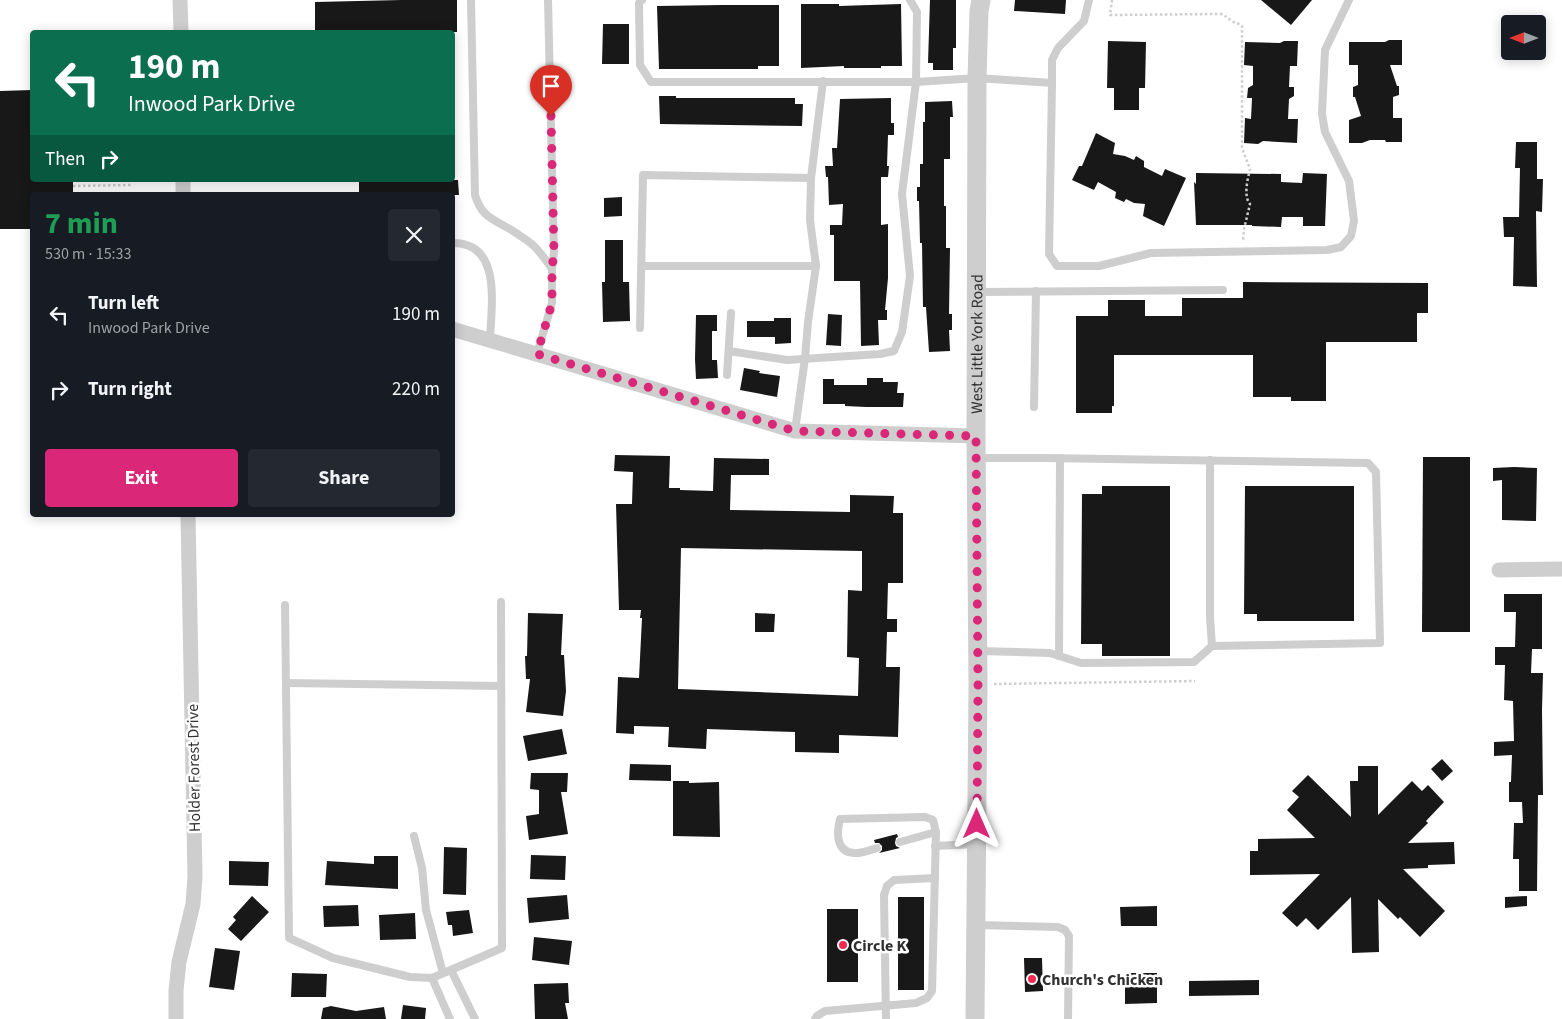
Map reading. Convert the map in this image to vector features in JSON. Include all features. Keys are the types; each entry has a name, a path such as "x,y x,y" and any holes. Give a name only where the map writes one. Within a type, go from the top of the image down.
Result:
{"street":[{"path":"180,0 181,30"},
{"name":"West Little York Road","path":"975,1019 978,684 976,458 977,78 981,0"},
{"path":"455,330 795,431 976,436"},
{"name":"Holder Forest Drive","path":"176,1019 176,990 179,962 196,877 188,517"},
{"path":"1499,570 1562,569"}],"lane":[{"path":"470,0 475,196 478,206 492,220 508,227 540,251 552,269"},
{"path":"537,354 552,303 554,252 548,0"},
{"path":"642,0 640,3 640,65 651,82 916,82 977,78 1052,83"},
{"path":"729,351 786,360 880,354 894,351 902,332 910,276 902,194 916,82 917,12 910,0"},
{"path":"1089,0 1084,21 1058,48 1052,60 1049,254 1057,266 1099,266 1151,253 1327,250 1341,247 1351,236 1354,221 1349,181 1325,132 1322,114 1325,50 1349,0"},
{"path":"795,431 816,266 810,220 812,178 823,81"},
{"path":"640,328 643,174 812,178"},
{"path":"455,243 465,244 481,254 486,260 492,285 490,340"},
{"path":"642,266 816,266"},
{"path":"976,292 1223,290"},
{"path":"1034,406 1036,291"},
{"path":"727,375 731,313"},
{"path":"976,458 1368,463 1376,472 1380,643 1212,646 1194,662 1081,663 1050,653 978,651"},
{"path":"1058,656 1060,458"},
{"path":"1210,460 1210,617 1212,646"},
{"path":"285,605 289,938 333,958 410,977 432,978 502,948 501,602"},
{"path":"286,683 502,686"},
{"path":"814,1019 825,1011 916,1003 927,998 932,991 936,832 933,820 925,817 840,819 838,830 839,842 845,851 855,854 877,848"},
{"path":"900,842 936,832"},
{"path":"414,836 422,868 426,910 443,973"},
{"path":"935,846 977,844"},
{"path":"886,1019 884,895 887,886 894,880 935,878"},
{"path":"976,925 1058,927 1065,930 1069,936 1068,1019"},
{"path":"451,970 475,1019"},
{"path":"432,978 450,1019"}],"path":[{"path":"1112,0 1110,15 1221,14 1233,23 1242,26 1242,148 1250,169 1246,180 1247,200 1250,204 1244,229 1242,251"},
{"path":"73,186 132,185"},
{"path":"978,684 1195,682"}],"building":[{"path":"457,0 457,32 455,30 315,30 315,2"},
{"path":"930,0 956,0 956,48 953,48 953,70 933,70 933,63 928,63"},
{"path":"1015,0 1066,0 1065,14 1014,11"},
{"path":"1261,0 1312,0 1291,25"},
{"path":"801,4 839,4 839,6 901,4 902,66 881,66 881,68 844,68 844,66 801,68"},
{"path":"779,5 779,66 758,66 758,69 659,69 657,6"},
{"path":"603,24 629,24 629,64 602,64"},
{"path":"1389,40 1402,40 1402,65 1390,65 1397,86 1399,86 1399,95 1393,97 1393,118 1402,118 1402,142 1370,140 1362,143 1349,143 1349,120 1361,116 1355,97 1353,97 1353,87 1358,85 1358,65 1349,65 1349,42 1385,42"},
{"path":"1108,41 1146,42 1145,88 1139,88 1139,110 1114,110 1114,88 1107,88"},
{"path":"1284,41 1298,41 1297,66 1290,66 1289,87 1294,87 1294,96 1289,99 1288,119 1298,119 1297,143 1263,141 1258,144 1244,143 1245,118 1251,119 1252,98 1247,98 1248,88 1253,85 1253,66 1244,65 1245,42 1280,43"},
{"path":"30,90 30,182 73,182 73,192 30,192 30,229 0,229 0,91"},
{"path":"659,96 676,96 676,98 795,98 795,104 803,104 802,126 660,124"},
{"path":"891,98 891,123 894,123 894,135 888,135 888,177 881,177 881,225 888,224 888,278 885,310 887,310 887,320 878,320 879,345 861,346 860,281 834,281 834,235 830,235 830,225 842,225 843,204 829,205 828,177 826,177 825,166 833,166 832,148 837,148 840,99"},
{"path":"952,101 953,117 950,117 950,159 944,159 944,206 946,206 946,248 950,248 949,314 952,314 952,330 949,330 950,351 929,352 926,307 923,307 922,243 920,243 917,187 920,187 920,164 923,164 925,102"},
{"path":"1096,133 1115,143 1113,154 1134,160 1136,156 1144,161 1144,167 1162,176 1165,169 1186,178 1164,226 1143,216 1145,204 1134,203 1126,199 1124,202 1115,198 1116,192 1098,182 1094,190 1072,180 1079,166 1082,166"},
{"path":"1516,142 1537,142 1537,179 1543,179 1542,212 1536,211 1537,287 1513,286 1514,237 1504,237 1503,217 1519,217 1520,168 1515,168"},
{"path":"1196,173 1281,174 1281,182 1302,183 1303,173 1327,174 1325,226 1303,226 1303,217 1282,217 1281,227 1196,225 1194,182 1196,184"},
{"path":"455,180 458,180 459,195 455,195 455,192 359,192 359,182 455,182"},
{"path":"622,197 622,216 604,217 604,198"},
{"path":"605,240 623,240 623,282 629,282 630,321 603,322 602,282 605,282"},
{"path":"1243,282 1428,283 1428,313 1417,313 1417,342 1326,342 1326,401 1291,401 1291,397 1253,397 1253,355 1114,355 1114,406 1112,406 1112,413 1076,413 1076,316 1108,316 1108,300 1145,300 1145,316 1182,316 1182,298 1243,298"},
{"path":"828,314 842,315 841,346 826,345"},
{"path":"696,315 717,315 717,331 712,331 712,360 717,360 718,378 696,379"},
{"path":"774,318 791,318 791,343 775,344 775,337 747,337 747,321 774,321"},
{"path":"744,368 760,371 759,373 780,376 777,397 740,390"},
{"path":"867,378 883,378 883,382 898,382 897,393 904,393 903,407 823,404 823,379 834,379 834,385 867,385"},
{"path":"615,455 670,456 669,488 713,491 714,458 769,459 769,475 731,475 730,510 850,512 850,495 894,496 893,513 903,513 903,583 888,583 887,619 897,619 897,632 887,632 886,667 900,667 898,737 839,735 839,753 795,752 795,732 707,729 706,749 668,747 669,727 634,726 634,734 616,733 618,677 639,678 642,618 640,618 641,610 619,610 616,504 632,504 633,472 614,471","holes":["681,548 862,551 862,591 848,590 847,657 859,658 858,696 678,689"]},
{"path":"1423,457 1470,457 1470,632 1422,632"},
{"path":"1493,468 1537,468 1536,521 1502,520 1502,480 1493,481"},
{"path":"1102,486 1170,486 1170,656 1102,656 1102,644 1081,644 1082,494 1102,494"},
{"path":"1245,486 1354,486 1354,621 1257,621 1257,614 1244,614"},
{"path":"1504,594 1542,594 1542,649 1532,649 1531,673 1543,673 1543,795 1538,795 1537,891 1519,891 1519,859 1513,859 1514,823 1523,823 1522,802 1509,802 1512,755 1494,756 1494,742 1514,741 1513,701 1504,700 1505,665 1495,665 1495,647 1515,647 1516,612 1504,612"},
{"path":"528,613 563,614 561,655 564,655 566,691 563,716 526,712 530,679 526,679 525,656 527,656"},
{"path":"755,613 775,614 774,632 755,632"},
{"path":"562,729 567,754 528,761 523,736"},
{"path":"1442,759 1453,771 1442,781 1431,769"},
{"path":"630,764 671,765 671,781 629,780"},
{"path":"1358,766 1378,766 1378,815 1412,781 1422,791 1428,785 1444,802 1426,821 1428,823 1408,843 1454,842 1455,864 1428,865 1428,868 1403,869 1445,911 1420,937 1378,899 1379,952 1352,953 1351,897 1318,930 1306,918 1297,927 1282,913 1320,874 1250,875 1250,851 1258,851 1258,839 1315,838 1287,810 1299,797 1292,791 1308,775 1351,817 1350,781 1358,781"},
{"path":"531,773 568,773 567,792 561,792 568,834 529,840 526,816 539,814 539,790 530,789"},
{"path":"673,781 689,781 689,783 719,782 720,837 673,836"},
{"path":"897,834 898,837 895,843 900,848 879,853 882,850 882,846 879,843 875,843 874,840"},
{"path":"444,847 467,848 466,895 443,894"},
{"path":"531,855 566,856 565,880 530,879"},
{"path":"374,856 398,856 398,889 325,885 327,861 374,864"},
{"path":"229,861 269,862 268,886 229,885"},
{"path":"567,895 569,919 529,923 527,898"},
{"path":"252,896 269,912 241,941 228,929 236,920 233,917"},
{"path":"1527,896 1527,906 1505,908 1505,897"},
{"name":"Circle K","path":"898,897 924,897 924,990 898,990"},
{"path":"358,905 359,926 324,927 323,906"},
{"path":"1157,906 1157,926 1121,926 1120,907"},
{"name":"Circle K","path":"827,909 858,909 858,982 827,982"},
{"path":"469,910 473,933 453,936 452,925 448,925 446,912"},
{"path":"415,913 416,939 380,940 379,915"},
{"path":"534,937 572,941 569,965 532,960"},
{"path":"215,948 240,951 234,990 209,987"},
{"name":"Church's Chicken","path":"1024,958 1042,958 1043,991 1025,992"},
{"path":"292,973 327,974 326,997 291,997"},
{"path":"1125,973 1157,973 1157,1003 1125,1004"},
{"path":"1259,980 1259,995 1189,996 1189,981"},
{"path":"568,983 569,1003 565,1003 568,1019 535,1019 534,984"},
{"path":"403,1005 426,1008 425,1019 401,1019"},
{"path":"331,1006 356,1011 384,1007 386,1019 321,1019 323,1008"}],"place":[{"name":"Circle K","path":"843,945"},
{"name":"Church's Chicken","path":"1032,979"}],"route":[{"path":"551,116 554,252 552,303 537,354 795,431 976,436 977,824"}]}
